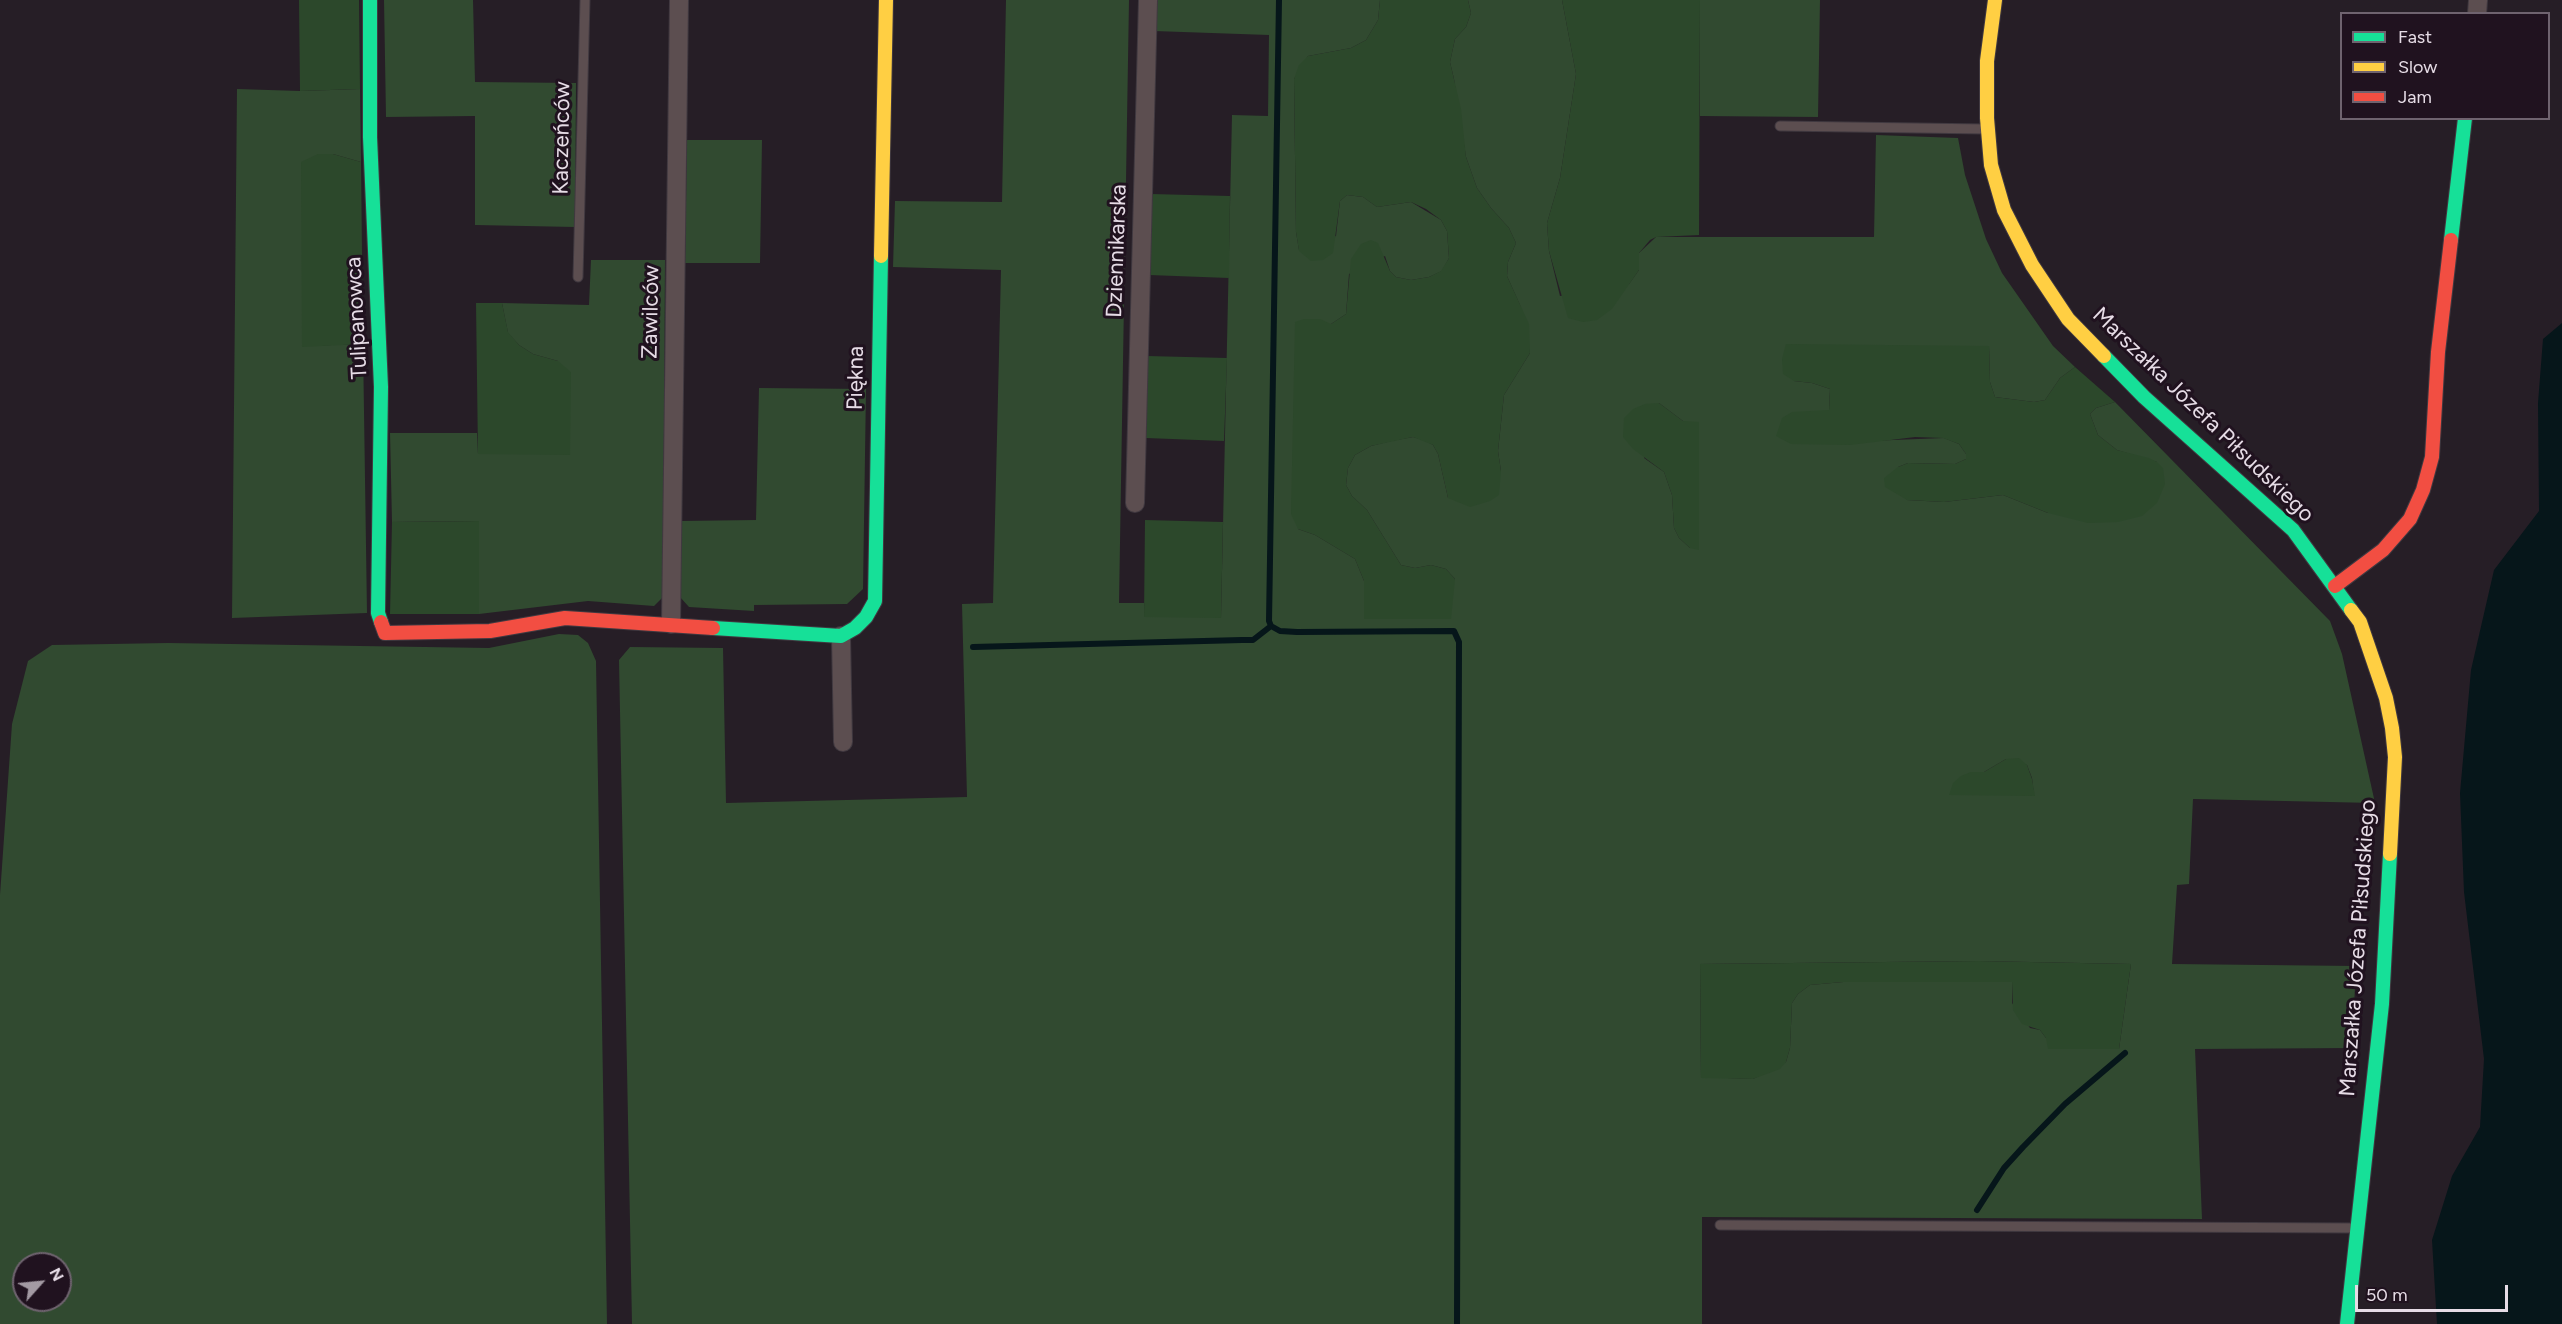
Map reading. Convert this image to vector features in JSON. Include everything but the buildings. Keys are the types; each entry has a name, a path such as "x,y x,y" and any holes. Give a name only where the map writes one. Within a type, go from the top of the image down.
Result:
{"street":[{"name":"Tulipanowca","path":"370,0 370,137 381,387 378,613 385,633 489,631 565,618 670,624"},
{"name":"Zawilców","path":"670,624 679,0"},
{"name":"Piękna","path":"841,636 855,628 866,617 875,601 886,0"},
{"name":"Dziennikarska","path":"1135,503 1148,0"},
{"name":"Marszałka Józefa Piłsudskiego","path":"1995,0 1987,61 1991,165 2004,210 2032,265 2068,319 2144,397 2293,530 2360,622 2373,655 2392,728 2395,757 2382,1004 2347,1324"},
{"path":"2335,586 2383,550 2410,519 2423,490 2432,458 2438,352 2465,120"},
{"path":"670,624 841,636 843,742"}],"lane":[{"name":"Kaczeńców","path":"578,277 585,0"},
{"path":"1780,126 1988,129"},
{"path":"1720,1225 2358,1228"}],"green space":[{"path":"299,0 359,0 360,89 300,91"},
{"path":"384,0 473,0 475,82 576,83 575,227 475,225 475,116 386,117"},
{"path":"1006,0 1129,0 1119,603 1144,603 1144,617 1221,617 1232,115 1268,116 1269,35 1154,31 1155,0 1380,0 1378,20 1366,40 1351,48 1308,56 1294,79 1296,232 1299,250 1336,236 1340,201 1347,195 1363,197 1377,207 1411,202 1441,220 1447,231 1449,258 1442,271 1429,277 1411,280 1396,277 1390,271 1385,256 1349,274 1346,314 1331,324 1298,529 1315,535 1355,559 1364,581 1364,618 1455,579 1446,569 1431,565 1415,568 1401,565 1367,510 1352,496 1346,485 1348,468 1355,455 1371,446 1391,441 1413,437 1424,440 1433,445 1438,454 1448,498 1501,471 1498,451 1504,395 1530,353 1520,305 1507,276 1508,262 1516,243 1509,228 1477,188 1466,157 1450,62 1455,39 1466,27 1471,13 1468,0 1562,0 1576,74 1560,178 1547,223 1549,251 1560,296 1629,284 1639,270 1639,253 1656,237 1874,237 1876,135 1958,138 1965,175 1986,239 2002,273 2053,346 2075,367 2060,378 2045,400 2034,402 1995,397 1990,382 1989,346 1794,381 1812,383 1830,389 1829,411 1816,412 1791,444 1944,438 1959,444 1966,454 1966,459 1955,464 1908,463 1898,467 1907,500 1944,502 2003,495 2048,513 2157,462 2117,450 2098,435 2090,414 2096,408 2115,402 2330,621 2342,654 2375,803 2193,799 2189,884 2177,885 2172,964 2356,966 2352,1048 2195,1049 2202,1219 1702,1217 1702,1324 632,1324 619,660 630,647 723,648 726,803 967,797 962,604 993,603 1001,270 893,267 895,201 1002,202","holes":["1659,403 1683,421 1690,548 1679,538 1674,528 1672,495 1664,472 1644,458","2006,759 2027,765 2032,778 2034,795 1971,772 1984,772","1979,961 2131,964 2119,1049 2046,1038 2040,1030 2030,1028 2012,1003 2012,982 1843,982 1810,985 1798,994 1792,1003 1790,1048 1786,1062 1753,1079 1701,1077 1700,964"]},
{"path":"1380,0 1468,0 1471,13 1466,27 1455,39 1450,62 1461,109 1466,157 1477,188 1509,228 1516,243 1508,262 1507,276 1529,324 1530,353 1504,395 1498,451 1501,471 1499,495 1490,501 1470,507 1448,498 1438,454 1433,445 1413,437 1371,446 1355,455 1348,468 1346,485 1352,496 1367,510 1401,565 1415,568 1431,565 1446,569 1455,579 1451,619 1364,619 1364,581 1355,559 1315,535 1298,529 1291,514 1295,322 1304,319 1320,319 1331,324 1346,314 1351,259 1361,244 1371,240 1378,243 1390,271 1396,277 1411,280 1429,277 1441,271 1449,258 1447,231 1441,220 1426,209 1411,202 1377,207 1363,197 1347,195 1340,201 1333,253 1323,260 1311,261 1299,251 1296,232 1294,79 1299,65 1308,56 1351,48 1366,40 1378,20"},
{"path":"1562,0 1700,0 1699,235 1656,237 1650,240 1639,253 1639,270 1612,309 1597,320 1583,322 1568,318 1549,251 1547,223 1560,178 1576,74"},
{"path":"1700,0 1820,0 1818,117 1700,116"},
{"path":"237,89 300,91 360,89 361,162 333,154 318,154 302,346 363,344 367,613 232,618"},
{"path":"687,140 762,140 760,263 685,263"},
{"path":"318,154 333,154 361,162 363,344 302,347 301,162"},
{"path":"1151,194 1230,196 1229,278 1149,275"},
{"path":"591,260 665,260 663,597 654,606 588,601 479,614 479,521 392,522 390,433 477,433 478,454 558,361 533,354 519,345 508,333 502,303 589,305"},
{"path":"476,303 502,303 508,332 519,345 533,354 558,361 571,372 570,455 478,454"},
{"path":"1786,344 1989,346 1990,382 1995,397 2034,402 2045,400 2060,378 2075,367 2115,402 2096,408 2090,414 2098,435 2117,450 2157,462 2163,468 2165,484 2157,503 2142,516 2118,522 2088,523 2048,513 2003,495 1944,502 1907,500 1885,487 1884,478 1898,467 1908,463 1955,464 1966,459 1966,454 1959,444 1943,438 1915,437 1850,445 1791,444 1776,436 1782,418 1792,412 1829,410 1830,389 1812,383 1794,381 1783,374 1782,359"},
{"path":"1147,356 1227,358 1224,441 1146,438"},
{"path":"759,388 866,389 863,589 847,604 754,605 754,611 689,607 680,597 681,521 756,520"},
{"path":"1659,403 1683,421 1699,422 1699,550 1690,548 1679,538 1674,528 1672,495 1664,472 1633,449 1623,437 1624,418 1633,409 1645,404"},
{"path":"1145,520 1223,522 1221,618 1144,617"},
{"path":"479,521 479,614 390,614 392,522"},
{"path":"559,634 578,635 588,643 596,661 607,1324 0,1324 0,895 12,724 28,661 52,645 168,643 489,648"},
{"path":"2019,758 2027,765 2035,796 1949,795 1953,783 1961,776 1971,772 1984,772 2006,759"},
{"path":"1979,961 2131,964 2119,1049 2048,1049 2046,1038 2040,1030 2022,1024 2013,1010 2012,982 1843,982 1810,985 1798,994 1792,1003 1790,1048 1786,1062 1780,1069 1753,1079 1701,1078 1700,964"}],"shaded area":[{"path":"2562,323 2562,1324 2437,1324 2432,1240 2452,1176 2480,1127 2484,1059 2464,892 2460,793 2471,670 2494,570 2539,511 2538,403 2543,339"}],"waterway":[{"path":"1279,0 1269,621 1271,626 1280,631 1297,632 1454,631 1459,642 1457,1324"},
{"path":"973,647 1253,640 1271,626"},
{"path":"1977,1210 2004,1168 2023,1147 2065,1104 2125,1053"}],"traffic: fast":[{"path":"370,0 370,137 381,387 378,613 381,622"},
{"path":"2451,240 2465,120"},
{"path":"713,628 841,636 855,628 866,617 875,601 881,256"},
{"path":"2104,356 2144,397 2293,530 2351,610"},
{"path":"2347,1324 2382,1004 2390,854"}],"traffic: slow":[{"path":"881,256 886,0"},
{"path":"1995,0 1987,61 1987,118 1991,165 2004,210 2032,265 2068,319 2104,356"},
{"path":"2351,610 2360,622 2386,698 2392,728 2395,757 2390,854"}],"traffic: jam":[{"path":"2335,586 2383,550 2410,519 2423,490 2432,457 2438,352 2451,240"},
{"path":"381,622 385,633 490,631 565,618 713,628"}]}
